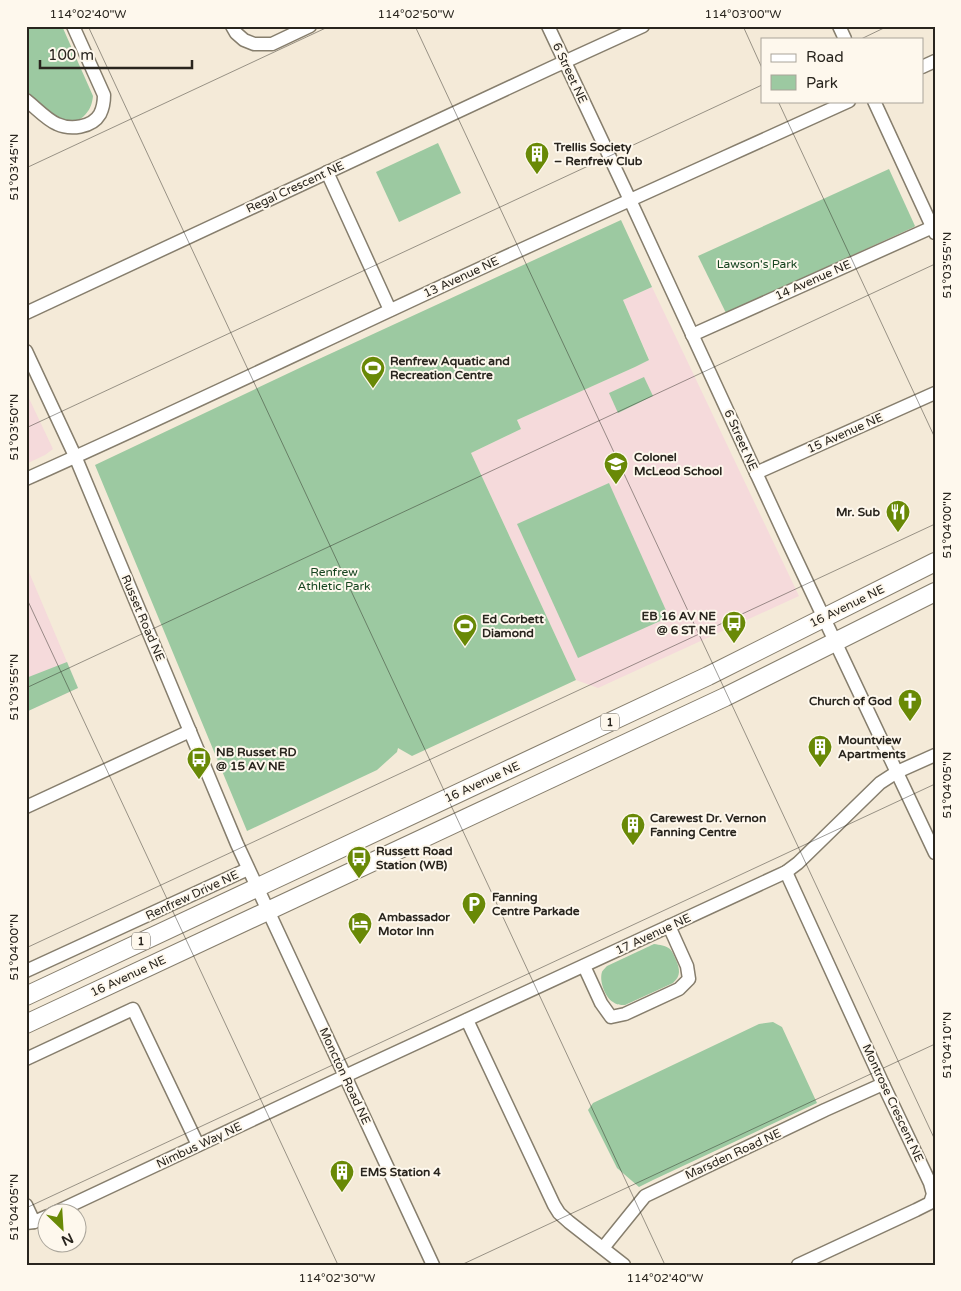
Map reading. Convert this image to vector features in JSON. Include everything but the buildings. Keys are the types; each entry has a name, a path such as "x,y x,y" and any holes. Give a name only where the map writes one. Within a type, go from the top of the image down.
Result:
{"highway":[{"name":"16 Avenue NE","path":"26,996 690,685 935,562"},
{"name":"16 Avenue NE","path":"26,1024 718,701 935,592"}],"street":[{"path":"26,100 56,124 72,128 85,126 99,116 104,95 73,26"},
{"path":"232,26 236,33 244,40 254,44 272,44 310,26"},
{"name":"6 Street NE","path":"548,26 935,853"},
{"name":"Regal Crescent NE","path":"26,313 643,26"},
{"path":"839,26 845,38"},
{"name":"13 Avenue NE","path":"26,479 390,310 847,102"},
{"path":"874,102 934,229"},
{"path":"327,172 390,310"},
{"name":"14 Avenue NE","path":"692,335 934,229"},
{"name":"Russet Road NE","path":"26,351 75,456 256,887"},
{"name":"15 Avenue NE","path":"756,473 935,393"},
{"path":"26,807 190,731"},
{"name":"17 Avenue NE","path":"345,1076 786,872 798,863 880,783 897,772 935,755"},
{"name":"Renfrew Drive NE","path":"26,971 248,869"},
{"name":"Montrose Crescent NE","path":"786,872 930,1183 933,1194 930,1203 798,1265"},
{"name":"Moncton Road NE","path":"256,887 432,1265"},
{"path":"584,966 601,1003 612,1017 625,1014 679,989 689,979 687,966 669,926"},
{"path":"26,1059 133,1009 198,1145"},
{"path":"467,1020 559,1213 624,1265"},
{"name":"Nimbus Way NE","path":"73,1204 345,1076"},
{"name":"Marsden Road NE","path":"603,1248 645,1196 883,1084"},
{"path":"26,1205 30,1222"}],"shaded area":[{"name":"Colonel McLeod School","path":"652,287 799,596 598,688 576,680 471,453 521,429 517,420 649,359 623,300"},
{"path":"26,392 53,449 26,464"},
{"path":"26,565 78,688 26,712"}],"green space":[{"path":"26,26 62,26 93,96 90,107 83,117 76,121 60,118 26,91"},
{"path":"438,143 461,193 399,222 376,172"},
{"name":"Lawson's Park","path":"889,169 914,227 726,313 698,256"},
{"name":"Renfrew Athletic Park","path":"621,220 652,287 623,300 649,360 517,420 521,429 471,453 576,680 412,756 398,748 397,752 377,770 247,831 95,465 308,364"},
{"path":"644,377 653,396 618,413 609,393"},
{"path":"609,483 669,617 578,658 517,524"},
{"path":"67,662 78,688 26,712 26,678"},
{"path":"654,944 662,945 672,951 679,969 679,975 676,980 625,1005 619,1005 610,1000 601,980 603,971 607,966"},
{"path":"773,1022 782,1027 817,1103 639,1187 617,1168 588,1110 593,1103 759,1024"}],"place":[{"name":"Trellis Society – Renfrew Club","path":"537,175"},
{"name":"Renfrew Aquatic and Recreation Centre","path":"373,389"},
{"name":"Colonel McLeod School","path":"616,485"},
{"name":"Mr. Sub","path":"898,533"},
{"name":"EB 16 AV NE @ 6 ST NE","path":"734,644"},
{"name":"Ed Corbett Diamond","path":"465,647"},
{"name":"Church of God","path":"910,722"},
{"name":"Mountview Apartments","path":"820,768"},
{"name":"NB Russet RD @ 15 AV NE","path":"199,780"},
{"name":"Carewest Dr. Vernon Fanning Centre","path":"633,846"},
{"name":"Russett Road Station (WB)","path":"359,879"},
{"name":"Fanning Centre Parkade","path":"474,925"},
{"name":"Ambassador Motor Inn","path":"360,945"},
{"name":"EMS Station 4","path":"342,1193"}]}
